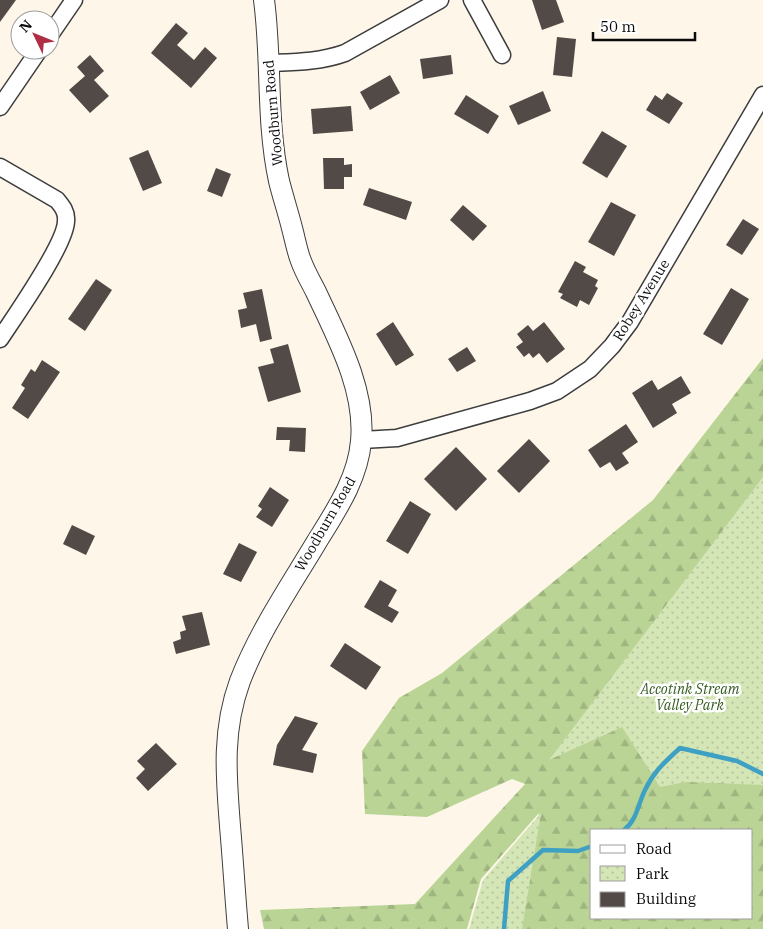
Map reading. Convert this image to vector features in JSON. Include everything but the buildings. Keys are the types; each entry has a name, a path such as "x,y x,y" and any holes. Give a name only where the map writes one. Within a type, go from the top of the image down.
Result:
{"street":[{"path":"60,20 74,0"},
{"name":"Woodburn Road","path":"238,929 226,778 228,724 240,681 262,634 345,492 355,472 362,440 362,422 350,372 301,261 280,181 271,126 264,0"},
{"path":"269,63 310,62 328,59 345,53 440,0"},
{"path":"472,0 502,55"},
{"path":"0,107 32,60"},
{"name":"Robey Avenue","path":"362,440 397,438 530,401 557,391 590,369 612,346 630,322 763,95"},
{"path":"0,167 57,200 63,208 73,215 58,245 0,339"}],"green space":[{"path":"763,358 763,929 520,929 539,813 481,879 467,929 264,929 260,910 415,904 525,784 512,779 427,817 365,814 362,751 399,698 442,673 653,500"},
{"name":"Accotink Stream Valley Park","path":"763,477 763,785 686,782 660,787 622,727 549,760"},
{"path":"541,813 522,929 469,929 483,880"}],"waterway":[{"path":"625,829 635,817 652,777 680,748 737,761 763,774"},
{"path":"504,929 508,881 543,850 578,851 590,847"}]}
